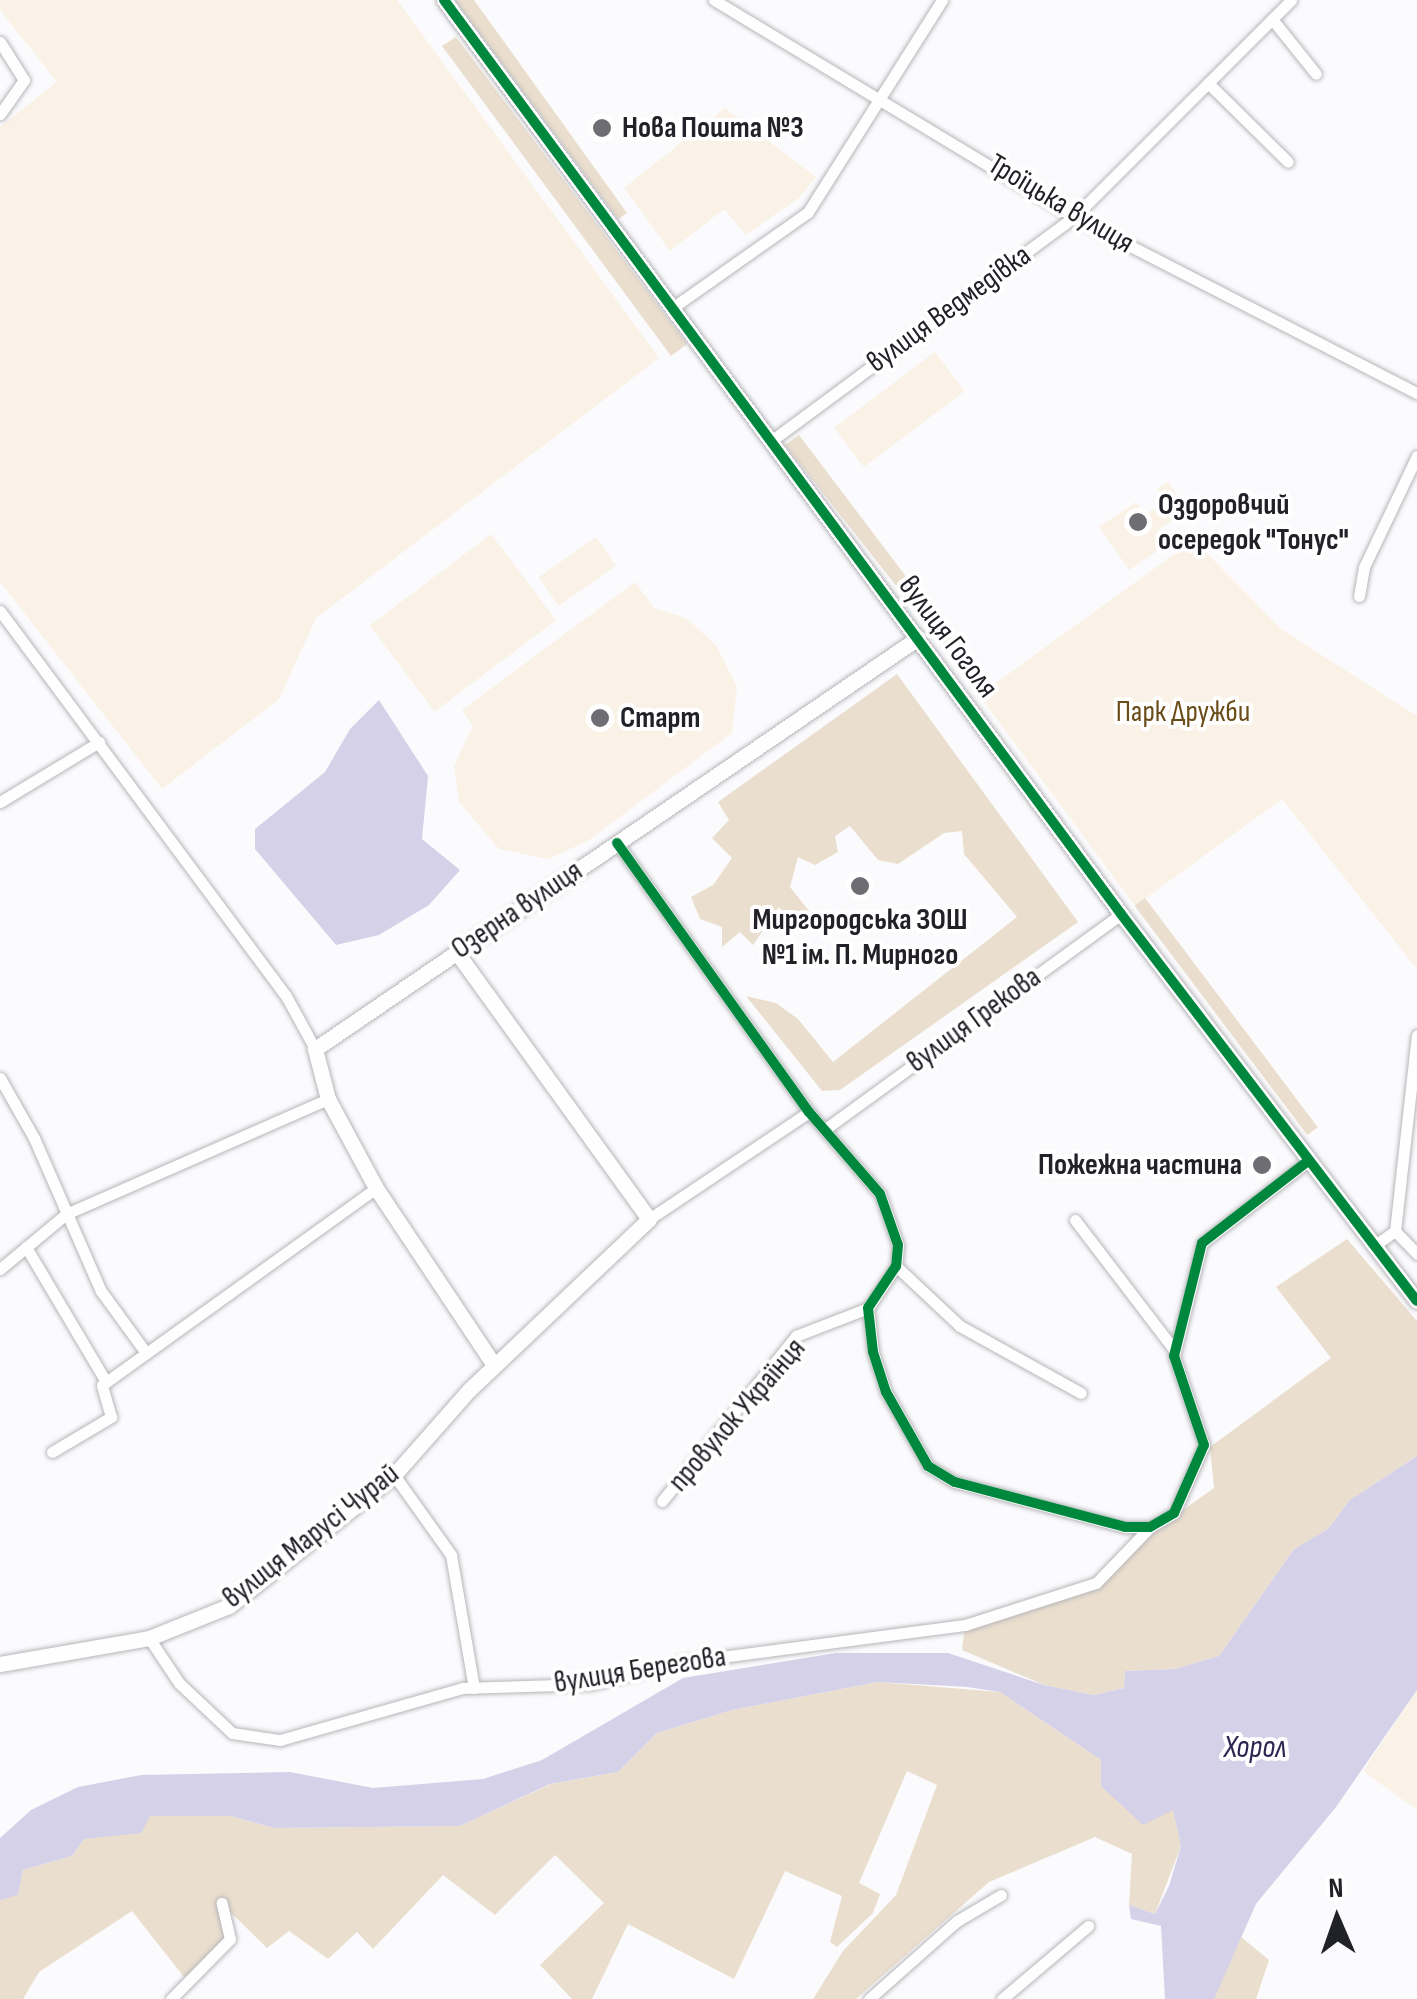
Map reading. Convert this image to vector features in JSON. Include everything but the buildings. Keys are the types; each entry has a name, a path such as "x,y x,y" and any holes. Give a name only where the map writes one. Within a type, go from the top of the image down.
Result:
{"street":[{"name":"вулиця Гоголя","path":"444,0 1121,914 1417,1301"},
{"name":"Троїцька вулиця","path":"714,0 880,96 1074,217 1417,393"},
{"path":"672,308 808,212 942,0"},
{"name":"вулиця Ведмедівка","path":"770,441 1074,217 1292,0"},
{"path":"1272,19 1316,74"},
{"path":"0,42 24,80 13,104 0,114"},
{"path":"1208,83 1288,162"},
{"path":"1359,596 1364,567 1417,456"},
{"path":"0,611 286,996 315,1049 328,1099 376,1188 494,1364"},
{"name":"Озерна вулиця","path":"315,1049 918,638"},
{"path":"0,802 99,742"},
{"path":"617,843 809,1112 828,1127 880,1194 898,1245 896,1266 868,1308 886,1392 928,1466 955,1482 1043,1508 1150,1527"},
{"name":"вулиця Грекова","path":"828,1127 1121,914"},
{"path":"456,951 649,1220"},
{"path":"1375,1245 1394,1231 1417,1035"},
{"path":"0,1078 100,1291 146,1354"},
{"path":"0,1269 66,1214 328,1099"},
{"name":"вулиця Марусі Чурай","path":"0,1664 149,1638 229,1606 394,1475 494,1364 649,1220 809,1112"},
{"path":"1175,1352 1202,1243 1308,1161"},
{"path":"106,1382 376,1188"},
{"path":"1075,1220 1175,1352"},
{"path":"1394,1231 1417,1254"},
{"path":"26,1247 106,1382 111,1417 52,1452"},
{"path":"896,1266 960,1326 1081,1392"},
{"name":"провулок Українця","path":"662,1501 796,1336 868,1308"},
{"name":"вулиця Берегова","path":"149,1638 179,1683 232,1733 280,1740 474,1688 591,1684 683,1662 965,1624 1096,1583 1150,1527 1174,1514 1204,1445 1175,1352"},
{"path":"394,1475 451,1554 474,1688"},
{"path":"869,1999 958,1922 1001,1895"},
{"path":"172,1999 230,1939 222,1903"},
{"path":"1002,1999 1088,1926"},
{"path":"880,1988 890,1999"}],"green space":[{"path":"0,0 397,0 659,358 316,618 279,699 162,789 0,582 0,127 57,82 0,10"},
{"path":"725,108 816,177 799,198 746,235 724,209 670,251 624,188"},
{"path":"935,352 964,391 864,467 834,428"},
{"name":"Оздоровчий осередок \"Тонус\"","path":"1168,482 1188,510 1157,531 1166,545 1129,570 1099,527 1136,502 1145,515 1165,502 1157,489"},
{"path":"491,534 556,620 435,712 370,625"},
{"path":"596,537 616,566 559,606 539,577"},
{"name":"Парк Дружби","path":"1194,540 1281,629 1417,716 1417,969 1282,799 1135,906 979,695"},
{"name":"Старт","path":"635,582 654,608 686,618 716,645 737,687 732,733 588,841 548,859 499,849 459,802 454,766 473,726 462,710"},
{"path":"1417,1690 1417,1810 1363,1771"}],"shaded area":[{"path":"455,0 474,0 627,213 618,219"},
{"path":"456,37 687,344 671,356 442,46"},
{"path":"799,435 982,677 973,683 785,445"},
{"path":"897,674 1078,922 840,1090 822,1091 746,996 776,1003 798,1019 833,1062 1017,917 964,854 962,831 944,833 898,864 878,860 850,826 835,836 838,852 815,865 798,857 790,887 817,921 798,932 779,907 753,945 740,932 722,947 722,927 700,919 691,897 713,885 732,858 712,838 729,820 718,802"},
{"path":"1145,898 1318,1127 1307,1135 1135,906"},
{"path":"1347,1239 1417,1321 1417,1456 1350,1500 1328,1529 1294,1549 1219,1656 1175,1669 1125,1671 1124,1688 1094,1695 1044,1685 962,1650 965,1625 1096,1583 1148,1535 1214,1488 1210,1447 1331,1358 1276,1287"},
{"path":"878,1682 1000,1692 1101,1760 1101,1786 1118,1800 1173,1809 1181,1846 1155,1914 1129,1905 1132,1854 1095,1837 989,1882 856,1999 813,1999 843,1951 896,1895 937,1785 907,1771 859,1883 880,1894 873,1913 837,1947 830,1942 842,1896 785,1871 734,1979 628,1924 592,1999 572,1999 540,1965 604,1903 555,1855 495,1915 443,1875 373,1949 357,1932 328,1959 289,1931 267,1948 223,1905 230,1939 188,1982 132,1911 39,1972 23,1999 0,1999 0,1900 18,1894 23,1870 72,1856 84,1839 127,1833 150,1816 231,1816 274,1828 460,1826 551,1784 618,1772 657,1733 732,1710"},
{"path":"1240,1936 1269,1960 1256,1999 1214,1999"}],"water":[{"path":"379,700 428,776 422,839 460,870 429,905 379,935 336,945 255,849 255,829 325,772 350,729"},
{"name":"Хорол","path":"1417,1456 1417,1690 1336,1807 1256,1904 1214,1999 1165,1999 1161,1926 1131,1919 1129,1905 1155,1914 1169,1886 1181,1846 1173,1810 1143,1825 1101,1786 1101,1760 1000,1692 967,1687 878,1682 732,1710 657,1733 618,1772 550,1784 460,1826 274,1828 231,1816 150,1816 141,1833 84,1839 72,1856 23,1870 18,1895 0,1900 0,1838 31,1810 78,1787 141,1775 290,1772 373,1788 483,1779 542,1760 683,1678 836,1653 948,1653 1044,1685 1094,1695 1124,1688 1125,1671 1175,1669 1219,1656 1294,1549 1328,1529 1350,1500"}],"cycle path":[{"path":"444,0 1121,914 1417,1301"},
{"path":"617,843 809,1112 880,1194 898,1245 896,1266 868,1308 873,1352 886,1392 928,1466 955,1482 1125,1527 1150,1527 1174,1513 1204,1445 1174,1356 1202,1243 1308,1161"}],"place":[{"name":"Нова Пошта №3","path":"602,128"},
{"name":"Оздоровчий осередок \"Тонус\"","path":"1138,522"},
{"name":"Старт","path":"600,718"},
{"name":"Миргородська ЗОШ №1 ім. П. Мирного","path":"860,886"},
{"name":"Пожежна частина","path":"1262,1165"}]}
